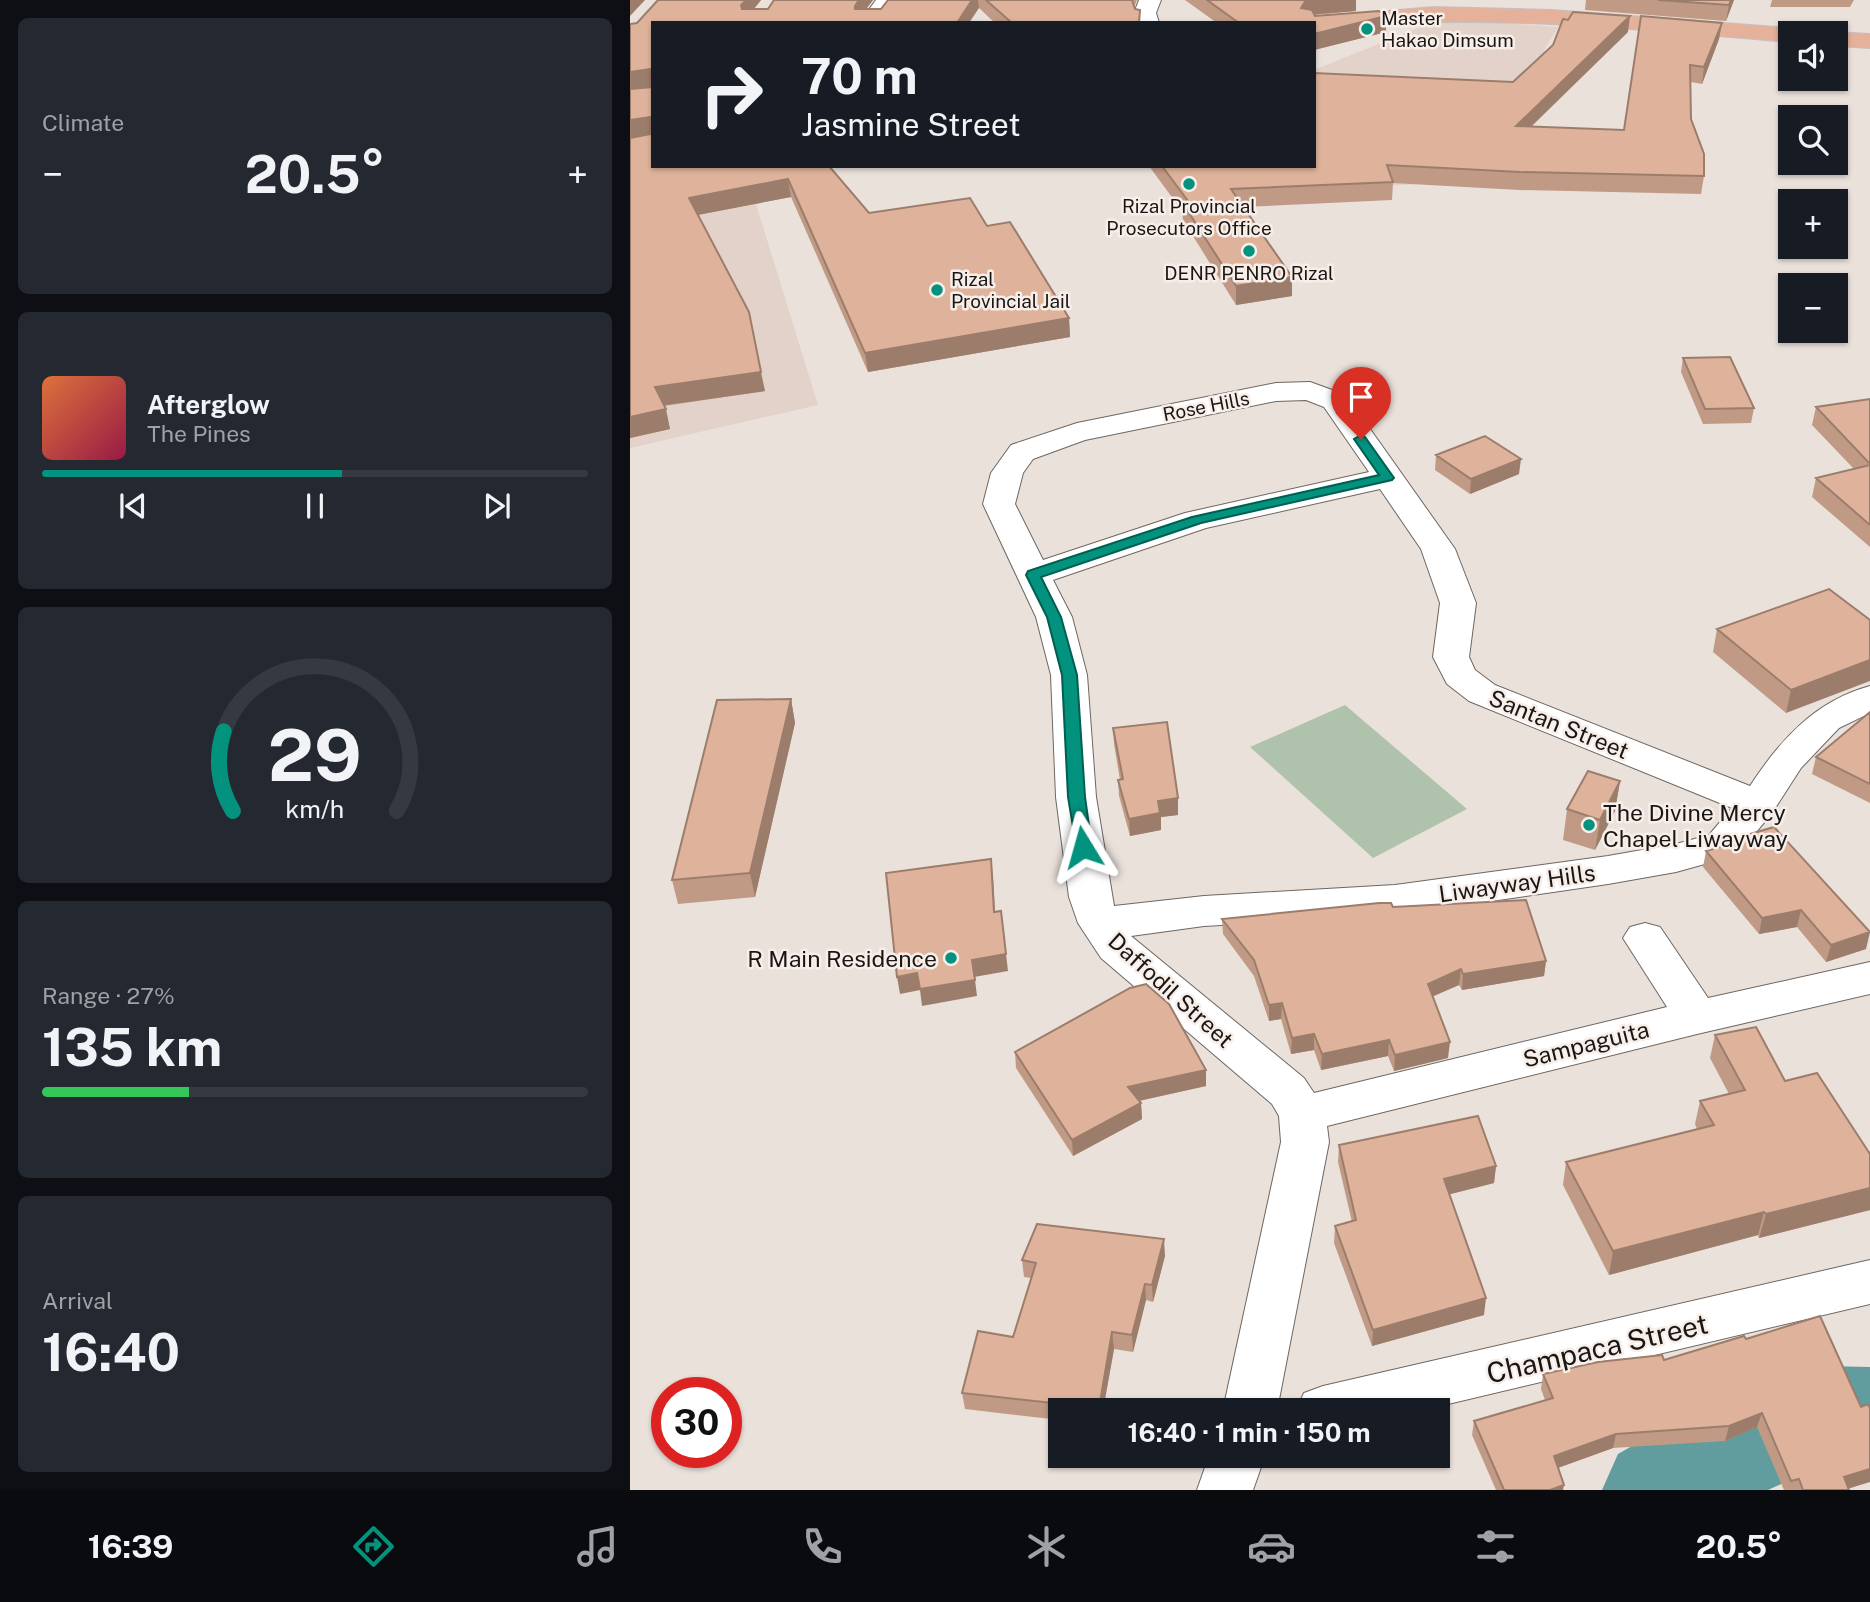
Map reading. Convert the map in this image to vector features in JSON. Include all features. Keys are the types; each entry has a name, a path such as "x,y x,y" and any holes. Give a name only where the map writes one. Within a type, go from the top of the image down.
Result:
{"main road":[{"path":"1316,23 1430,11 1519,13 1778,35"},
{"path":"1848,40 1870,41"}],"street":[{"path":"871,21 887,0"},
{"path":"1148,21 1146,13 1150,0"},
{"name":"Rose Hills","path":"1077,432 1276,392 1310,391 1335,401"},
{"name":"Santan Street","path":"1335,401 1438,549 1458,603 1451,657 1460,676 1482,693 1758,804"},
{"name":"Daffodil Street","path":"1077,432 1022,452 1007,472 999,504 1054,617 1069,675 1076,797 1090,897 1098,923 1116,947 1288,1091 1302,1114"},
{"path":"1033,575 1197,520 1387,478"},
{"name":"Liwayway Hills","path":"1098,923 1204,911 1395,900 1676,858 1723,845 1758,804 1787,759 1826,720 1870,698"},
{"path":"1645,938 1697,1017"},
{"name":"Sampaguita","path":"1302,1114 1697,1017 1870,978"},
{"path":"1252,1398 1305,1142 1302,1114"},
{"name":"Champaca Street","path":"1374,1398 1870,1282"},
{"path":"1225,1490 1233,1468"}],"shaded area":[{"path":"1493,22 1558,27 1526,81 1522,100 1542,178 1260,192 1310,168 1316,168 1316,69 1430,23"},
{"path":"630,178 673,219 756,204 818,405 630,448"}],"green space":[{"path":"1345,705 1467,809 1373,858 1250,747"}],"building":[{"path":"658,0 746,0 741,5 742,9 768,9 774,0 859,0 855,9 881,9 888,0 972,0 958,21 651,21 651,69 630,72 630,24 637,23"},
{"path":"986,0 1132,0 1135,9 1140,10 1139,21 1010,21"},
{"path":"1207,0 1306,0 1301,8 1312,10 1315,16 1379,11 1386,16 1316,34 1316,21 1236,21"},
{"path":"1658,0 1731,0 1729,5"},
{"path":"1573,12 1630,16 1516,126 1624,130 1641,16 1722,23 1704,67 1690,65 1691,119 1704,154 1704,176 1520,172 1387,165 1393,182 1231,189 1292,277 1236,286 1182,202 1188,201 1163,168 1316,168 1316,73 1513,82 1553,45 1563,19 1568,20"},
{"path":"651,87 651,117 630,120 630,89"},
{"path":"651,134 651,168 831,168 869,213 970,198 987,226 1010,222 1069,318 865,353 788,179 689,198 749,312 761,372 655,387 666,409 630,417 630,138"},
{"path":"1730,357 1754,408 1705,409 1683,358"},
{"path":"1870,399 1870,464 1816,407"},
{"path":"1485,436 1521,459 1471,479 1436,455"},
{"path":"1870,465 1870,525 1816,478"},
{"path":"1829,589 1870,620 1870,660 1791,690 1717,629"},
{"path":"791,699 750,873 672,880 717,700"},
{"path":"1870,712 1870,784 1816,757"},
{"path":"1167,722 1178,798 1158,801 1160,813 1129,819 1118,780 1123,779 1113,728"},
{"path":"1588,771 1620,781 1600,820 1567,809"},
{"path":"1774,827 1870,932 1831,945 1801,910 1762,918 1706,851 1741,841 1747,835"},
{"path":"991,859 994,912 1001,911 1006,954 972,960 975,980 920,989 917,973 897,977 886,873"},
{"path":"1526,900 1546,961 1463,974 1461,969 1428,984 1450,1042 1395,1055 1389,1040 1322,1054 1314,1034 1292,1038 1282,1003 1269,1005 1254,960 1222,919 1379,903 1391,903 1393,907"},
{"path":"1146,984 1169,1004 1206,1070 1128,1087 1141,1103 1072,1140 1015,1052 1130,988"},
{"path":"1756,1027 1785,1081 1817,1073 1870,1154 1870,1188 1613,1251 1566,1162 1714,1125 1700,1101 1745,1090 1715,1035"},
{"path":"1478,1116 1496,1166 1444,1179 1486,1298 1373,1330 1335,1226 1356,1220 1339,1145"},
{"path":"1037,1224 1164,1239 1152,1285 1145,1284 1132,1335 1112,1332 1101,1398 1048,1398 1048,1402 962,1393 978,1331 1013,1337 1036,1263 1022,1260"},
{"path":"1820,1316 1861,1407 1868,1404 1870,1408 1870,1469 1844,1477 1849,1490 1803,1490 1799,1479 1791,1481 1762,1413 1729,1426 1616,1434 1554,1456 1564,1485 1550,1490 1504,1490 1474,1421 1553,1398 1543,1374 1598,1362 1662,1355 1664,1360"}],"waterway":[{"path":"1657,1490 1677,1478 1823,1414 1870,1415"}],"place":[{"name":"Master Hakao Dimsum","path":"1367,29"},
{"name":"Rizal Provincial Prosecutors Office","path":"1189,184"},
{"name":"DENR PENRO Rizal","path":"1249,251"},
{"name":"Rizal Provincial Jail","path":"937,290"},
{"name":"The Divine Mercy Chapel Liwayway","path":"1589,825"},
{"name":"R Main Residence","path":"951,958"}],"route":[{"path":"1083,847 1076,797 1069,675 1054,617 1033,575 1197,520 1387,478 1361,439"}]}
